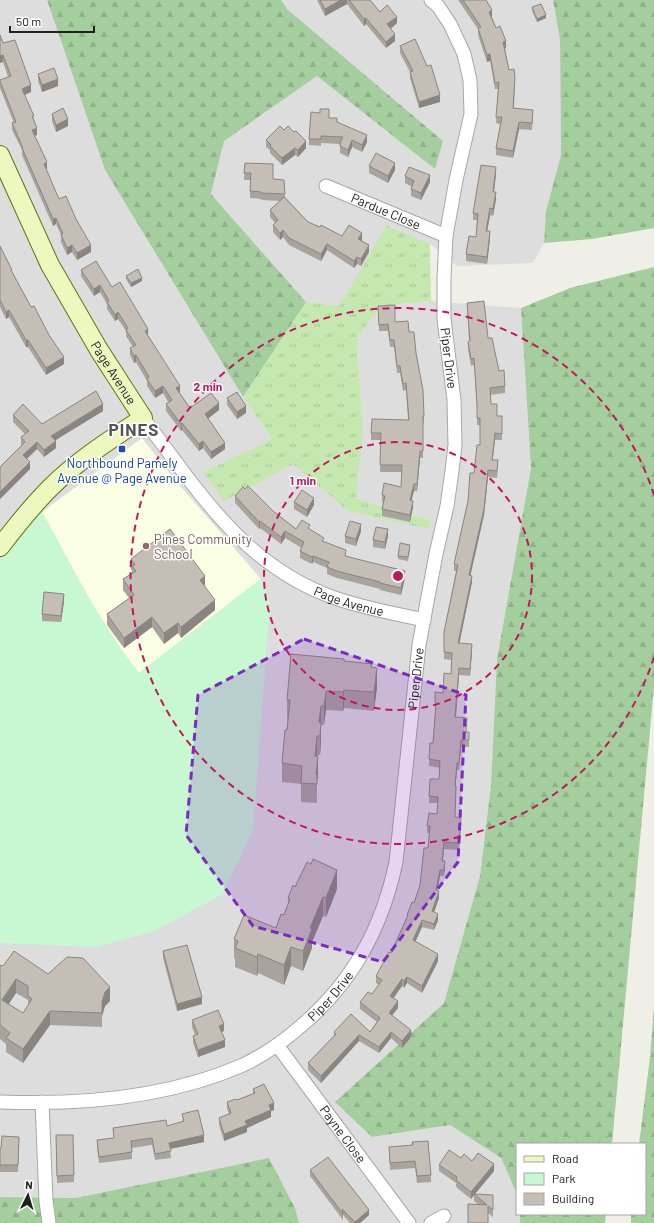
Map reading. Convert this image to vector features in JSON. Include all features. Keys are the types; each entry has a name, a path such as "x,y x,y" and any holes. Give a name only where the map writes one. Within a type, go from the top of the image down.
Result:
{"street":[{"name":"Piper Drive","path":"0,1102 42,1102 108,1098 168,1089 197,1082 245,1064 277,1045 313,1017 344,983 368,943 381,916 389,894 398,845 417,663 447,506 455,445 454,400 444,319 443,298 446,236 456,180 470,123 472,90 469,70 458,38 443,12 431,0"},
{"name":"Page Avenue","path":"0,155 50,265 98,350 143,418 221,519 266,562 290,577 331,596 359,606 424,620"},
{"name":"Pardue Close","path":"326,186 446,236"},
{"path":"0,546 22,518 51,487 82,460 143,418"},
{"name":"Payne Close","path":"277,1045 409,1223"},
{"path":"42,1102 46,1201 49,1223"},
{"path":"431,1223 444,1216"}],"highlighted area":[{"path":"304,639 466,695 458,862 383,962 253,926 186,835 198,695"}],"shaded area":[{"path":"0,0 47,0 105,170 243,397 272,439 203,472 293,463 348,511 431,520 356,499 363,436 357,338 381,306 431,301 521,308 531,468 497,659 491,785 480,876 444,1003 335,1102 372,1137 450,1125 501,1158 516,1192 516,1215 520,1215 520,1223 299,1223 295,1208 269,1158 76,1198 0,1197"},
{"path":"281,0 553,0 560,40 561,155 546,211 544,243 533,263 457,266 430,244 388,225 339,306 306,302 211,194 224,141 317,76 435,168 288,10"},
{"name":"Pines Community School","path":"142,438 175,480 261,579 139,673 121,650 92,604 42,512"}],"green space":[{"path":"47,0 281,0 288,10 443,141 435,169 317,76 224,141 211,194 306,302 243,397 105,170"},
{"path":"553,0 654,0 654,228 592,239 544,243 546,211 561,155 560,40"},
{"path":"387,225 430,244 431,301 381,306 357,338 363,436 356,499 431,520 429,529 348,511 293,464 224,501 203,472 272,439 243,397 306,302 339,306"},
{"path":"654,267 654,687 612,1143 516,1143 516,1192 501,1158 450,1125 372,1137 335,1102 444,1003 480,876 491,785 497,659 531,468 521,308 570,288"},
{"path":"42,512 99,615 139,673 261,579 270,602 253,830 223,894 155,931 96,947 0,943 0,561"},
{"path":"654,1007 654,1223 631,1223 631,1215 646,1215 646,1143 639,1143 650,1057"},
{"path":"269,1158 295,1208 299,1223 0,1223 0,1197 76,1198"},
{"path":"520,1215 606,1215 605,1223 520,1223"}],"building":[{"path":"320,0 341,0 325,9"},
{"path":"349,0 370,0 380,12 387,5 397,17 387,24 395,34 386,42 366,18 364,19"},
{"path":"463,0 486,0 492,10 489,12 496,28 500,26 506,41 503,42 509,70 514,69 515,77 513,108 533,110 532,123 519,122 513,151 496,148 502,117 496,117 499,82 495,83 490,54 487,55 478,28 481,27"},
{"path":"541,4 546,15 537,19 532,7"},
{"path":"0,35 3,43 15,40 31,85 22,89 34,116 32,116 37,128 32,130 47,162 44,164 59,199 66,196 76,219 91,245 77,253 72,245 67,248 56,218 53,219 12,123 16,122 0,81 11,76 3,55 0,56"},
{"path":"415,39 427,66 431,65 440,95 419,102 410,72 413,71 400,46"},
{"path":"54,68 58,79 42,85 38,74"},
{"path":"63,108 68,119 56,125 52,114"},
{"path":"320,109 329,109 329,118 337,118 337,122 367,135 362,145 352,140 348,150 340,146 343,137 321,136 321,139 309,139 311,112 320,113"},
{"path":"280,126 284,130 288,126 294,132 296,131 306,141 298,150 295,148 282,158 266,140"},
{"path":"376,153 395,163 388,176 369,166"},
{"path":"245,163 273,164 273,179 284,180 285,194 250,191 251,173 244,173"},
{"path":"481,165 496,167 493,192 496,192 493,209 490,208 486,231 490,231 487,257 466,254 469,236 476,237 478,214 473,213"},
{"path":"409,167 430,175 421,193 411,189 414,181 405,176"},
{"path":"284,197 308,222 320,227 321,225 342,236 349,225 362,233 358,239 369,245 361,259 357,257 354,261 327,244 321,254 289,238 283,230 280,233 273,225 278,220 270,210"},
{"path":"0,246 31,307 34,306 49,335 64,357 46,368 28,340 26,340 9,310 6,312 0,300"},
{"path":"96,261 112,287 120,282 148,329 145,331 180,386 176,388 190,408 211,393 219,403 205,414 225,443 211,452 203,441 199,444 166,404 172,400 163,386 155,391 147,379 149,377 130,348 136,345 126,330 128,328 118,312 115,315 107,302 109,301 100,285 94,289 81,270"},
{"path":"138,269 142,278 131,283 126,276"},
{"path":"484,301 488,338 492,338 499,371 504,370 505,386 490,388 491,404 497,404 497,416 502,416 502,434 495,433 492,460 498,460 497,471 488,470 484,509 469,575 472,576 458,643 472,644 470,669 459,668 455,717 467,718 466,732 469,732 469,740 461,740 459,763 457,763 455,817 461,818 459,843 444,842 442,861 445,861 444,870 440,870 436,890 439,891 432,911 438,914 434,924 422,920 413,940 438,954 422,986 407,977 404,981 402,979 390,996 398,1001 389,1013 411,1030 402,1041 391,1032 379,1047 359,1035 321,1076 308,1063 336,1034 334,1032 351,1014 370,1032 380,1018 360,1002 368,992 372,994 382,980 376,976 389,952 391,953 408,915 412,902 414,903 420,885 424,848 428,848 430,826 427,826 429,813 437,814 438,797 429,796 430,779 439,779 440,761 429,759 430,743 433,743 436,703 435,692 443,693 444,673 451,674 452,653 444,652 444,632 458,565 454,564 468,501 470,473 474,473 477,445 480,445 480,418 477,418 474,358 471,359 468,342 470,341 467,303"},
{"path":"395,305 395,322 408,321 409,332 414,332 416,353 423,390 423,451 420,451 417,484 414,484 410,500 413,501 410,515 382,509 385,496 382,495 384,483 401,487 402,465 380,465 381,433 371,433 372,419 409,420 406,383 403,384 400,366 397,366 394,340 390,340 388,324 379,325 378,306"},
{"path":"96,391 103,404 51,436 56,441 44,450 37,442 23,455 30,462 0,492 0,467 25,442 21,437 29,431 13,415 23,404 42,424"},
{"path":"237,392 246,406 237,412 227,398"},
{"path":"248,486 273,511 296,529 302,520 310,525 308,528 324,538 322,541 346,550 345,556 405,571 401,588 337,571 327,567 329,562 313,556 312,557 300,551 304,542 285,531 281,537 260,521 259,522 235,496 243,487 245,489"},
{"path":"302,490 314,498 307,510 294,502"},
{"path":"350,521 361,524 356,539 345,536"},
{"path":"376,527 388,529 385,542 373,540"},
{"path":"170,529 205,576 200,580 215,600 181,627 178,623 164,633 152,617 124,638 107,614 134,595 123,579 136,571 132,566 135,565 131,559"},
{"path":"400,543 410,545 408,557 398,556"},
{"path":"44,592 64,594 61,616 42,614"},
{"path":"291,654 344,659 344,661 372,664 371,667 377,668 374,692 344,690 343,692 326,691 324,706 321,706 319,722 321,723 320,736 317,736 315,756 318,756 316,774 317,784 301,783 302,766 282,763 290,700 287,700"},
{"path":"313,859 337,870 326,898 323,897 310,928 312,929 303,951 291,947 284,965 258,954 257,957 235,948 238,941 234,939 244,915 276,928 281,914 284,915 293,885 295,887 307,862 311,864"},
{"path":"187,945 202,997 177,1004 163,951"},
{"path":"14,951 48,974 67,957 83,958 110,987 105,992 102,1002 102,1013 50,1011 23,1049 6,1038 10,1033 0,1025 0,965 3,966","holes":["16,979 28,986 28,996 32,999 23,1013 2,1000"]},
{"path":"218,1010 224,1024 219,1026 225,1040 198,1050 193,1036 198,1034 192,1020"},
{"path":"264,1084 274,1103 269,1105 271,1110 245,1121 247,1125 224,1134 219,1118 231,1113 227,1102 255,1093 253,1089"},
{"path":"198,1110 204,1135 169,1143 171,1151 155,1154 152,1138 131,1141 132,1152 99,1157 97,1140 114,1138 113,1128 166,1120 167,1126 184,1121 182,1114"},
{"path":"56,1135 73,1135 74,1175 57,1176"},
{"path":"2,1136 19,1137 18,1165 0,1165"},
{"path":"428,1141 431,1175 417,1176 415,1161 390,1163 389,1147 413,1145 412,1142"},
{"path":"449,1150 461,1158 464,1154 472,1161 478,1153 494,1164 471,1192 456,1180 457,1177 439,1165"},
{"path":"328,1157 369,1210 355,1222 342,1209 343,1214 310,1170"},
{"path":"474,1194 493,1195 493,1210 488,1206 488,1223 468,1223 468,1204 487,1205"}],"place":[{"name":"Northbound Pamely Avenue @ Page Avenue","path":"122,449"},
{"name":"Pines Community School","path":"146,546"}],"district":[{"name":"PINES","path":"134,430"}]}
